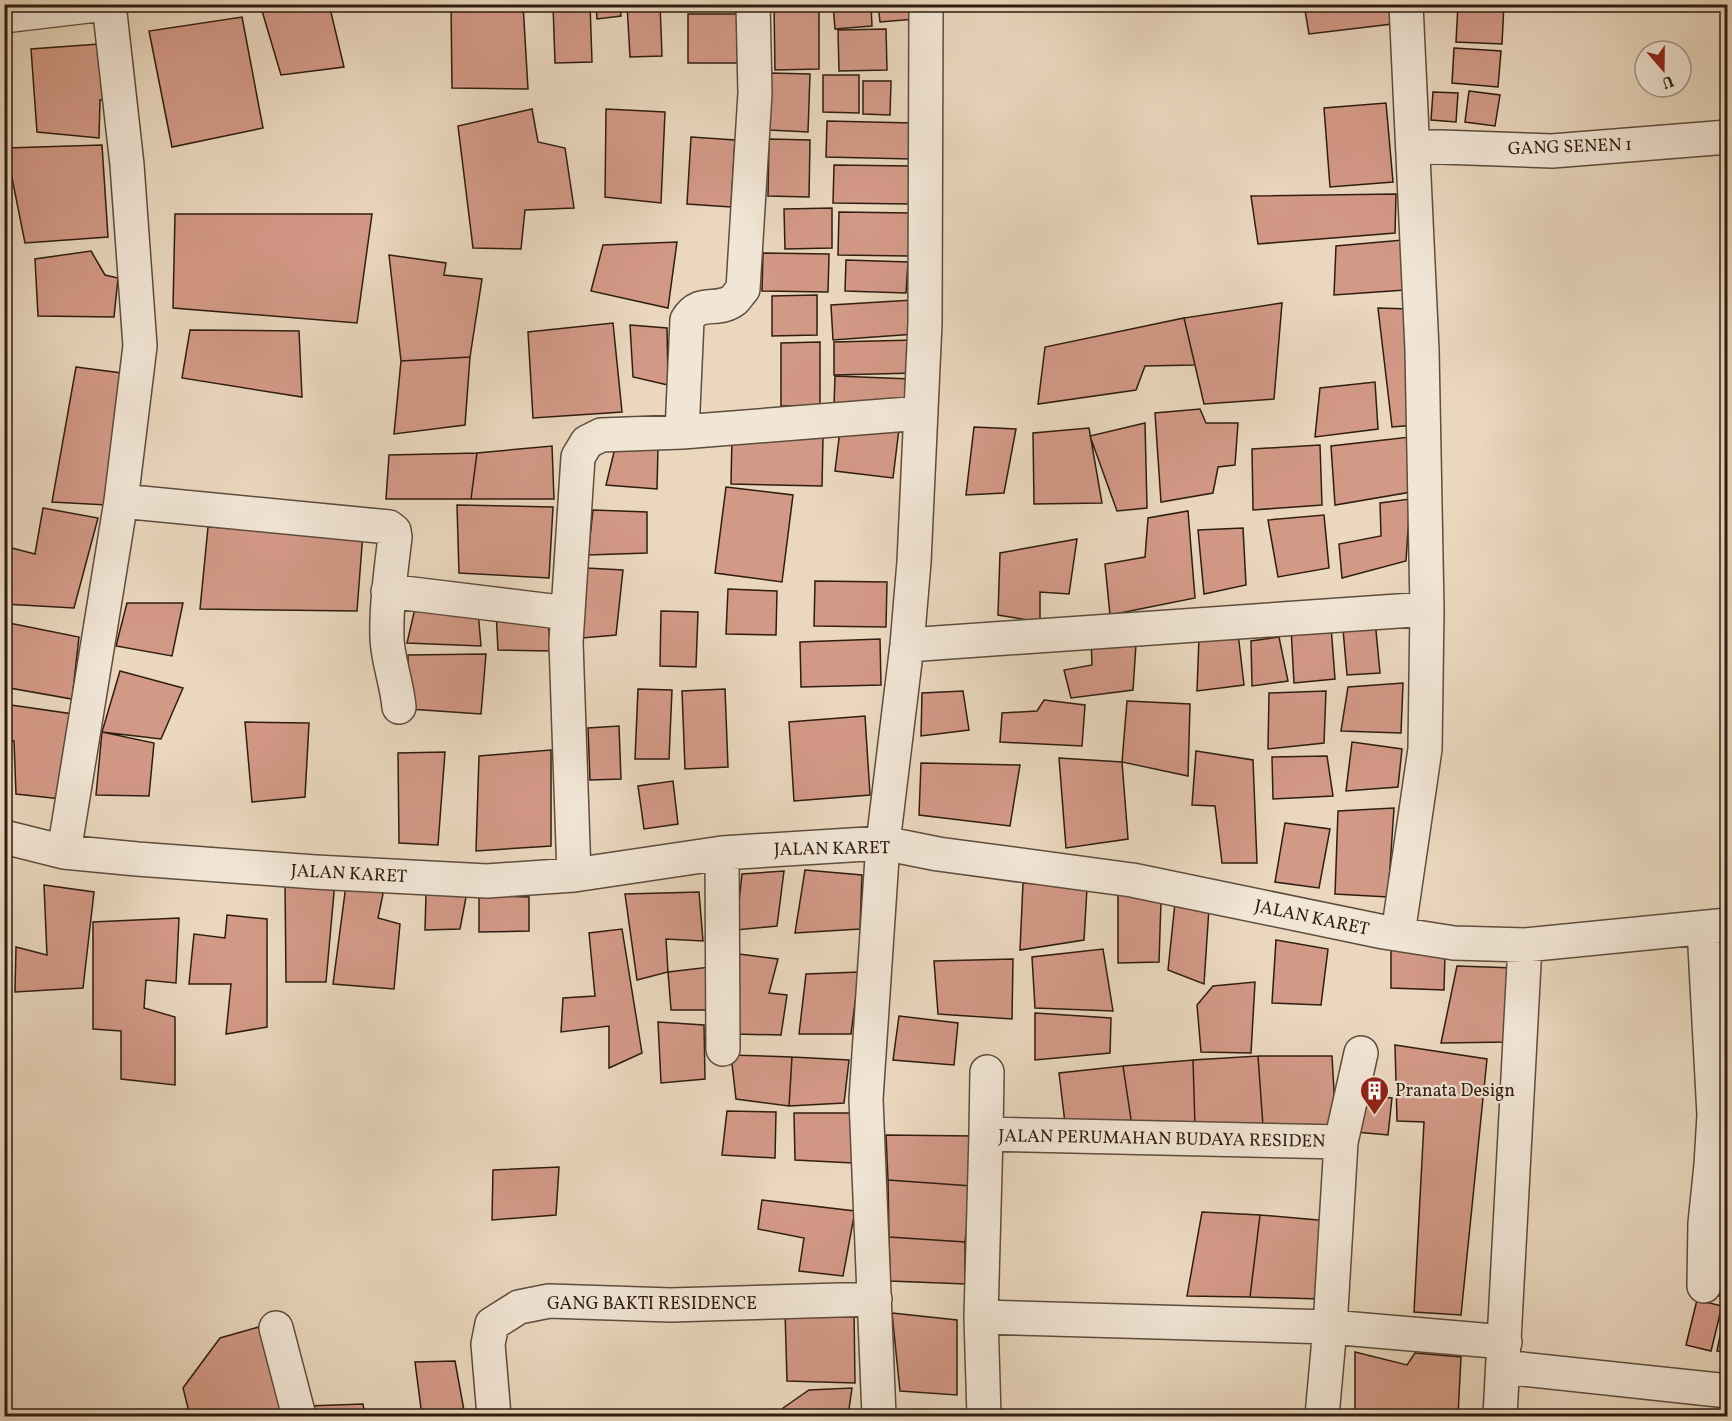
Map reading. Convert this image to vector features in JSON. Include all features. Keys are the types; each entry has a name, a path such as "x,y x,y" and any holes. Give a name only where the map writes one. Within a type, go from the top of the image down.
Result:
{"street":[{"path":"682,432 687,320 692,311 701,307 722,305 733,301 743,289 755,93 753,4"},
{"path":"879,1416 866,1099 883,843 907,645 914,562 925,323 926,4"},
{"path":"1398,934 1425,749 1427,609 1422,350 1406,4"},
{"path":"4,16 96,5 127,165 140,345 121,501 64,852"},
{"name":"GANG SENEN 1","path":"1413,146 1552,151 1728,137"},
{"path":"573,875 568,613 578,457 587,442 601,435 682,432 921,413"},
{"path":"121,501 389,527 394,531 395,537 388,591 387,640 399,707"},
{"path":"388,591 568,613"},
{"path":"907,645 1427,609"},
{"name":"JALAN KARET","path":"4,837 64,852 303,871 488,881 573,875 722,853 883,843 938,854 1132,879 1398,934 1454,943 1525,945 1716,927"},
{"path":"722,853 723,1049"},
{"path":"1704,1286 1705,1223 1712,1165 1714,1115 1716,927"},
{"path":"1500,1416 1525,945"},
{"name":"JALAN PERUMAHAN BUDAYA RESIDEN","path":"1322,1416 1330,1327 1341,1142 1361,1053"},
{"path":"986,1134 987,1072"},
{"name":"JALAN PERUMAHAN BUDAYA RESIDEN","path":"984,1416 981,1317 986,1134 1341,1142"},
{"name":"GANG BAKTI RESIDENCE","path":"494,1416 488,1344 492,1324 519,1307 549,1301 671,1305 875,1299"},
{"path":"981,1317 1330,1327 1728,1391"},
{"path":"276,1328 299,1416"}],"building":[{"path":"260,4 329,4 344,67 281,75"},
{"path":"451,4 523,4 528,89 452,88"},
{"path":"553,4 590,4 592,62 555,63"},
{"path":"596,4 620,4 621,16 597,19"},
{"path":"627,4 660,4 662,56 630,57"},
{"path":"774,4 819,4 819,69 775,70"},
{"path":"833,4 871,4 872,26 835,29"},
{"path":"878,4 914,4 915,19 880,22"},
{"path":"1304,4 1390,4 1392,24 1309,34"},
{"path":"1458,4 1504,4 1502,44 1456,42"},
{"path":"688,14 746,14 746,63 688,63"},
{"path":"242,17 263,128 172,147 149,31"},
{"path":"886,29 887,70 839,71 838,30"},
{"path":"99,44 108,99 100,100 99,138 37,132 31,49"},
{"path":"1454,48 1501,51 1498,87 1452,83"},
{"path":"770,73 810,74 808,132 769,130"},
{"path":"823,75 859,75 859,113 823,112"},
{"path":"863,81 891,81 890,115 863,114"},
{"path":"1469,91 1500,95 1495,126 1465,122"},
{"path":"1433,92 1458,93 1456,122 1431,120"},
{"path":"1386,103 1393,182 1330,187 1324,108"},
{"path":"532,109 538,142 565,148 574,208 525,210 521,249 473,248 458,126"},
{"path":"606,109 665,112 661,203 605,197"},
{"path":"827,121 913,123 912,159 826,157"},
{"path":"691,137 735,140 731,207 687,204"},
{"path":"769,139 810,140 809,197 768,196"},
{"path":"102,145 108,237 25,243 6,148"},
{"path":"834,165 911,166 911,204 833,203"},
{"path":"1396,194 1395,233 1258,244 1251,196"},
{"path":"832,208 832,248 785,249 784,209"},
{"path":"839,212 911,213 909,256 838,255"},
{"path":"175,214 372,214 357,323 173,308"},
{"path":"1403,240 1405,290 1334,295 1336,246"},
{"path":"677,242 668,308 591,291 603,245"},
{"path":"91,251 105,275 118,278 114,317 38,316 35,259"},
{"path":"763,253 829,254 828,292 762,291"},
{"path":"389,255 446,263 444,275 482,279 470,357 401,361"},
{"path":"846,260 908,262 906,293 845,291"},
{"path":"817,295 817,335 772,336 772,296"},
{"path":"913,300 915,334 833,340 831,305"},
{"path":"1282,303 1274,399 1204,404 1184,318"},
{"path":"1378,308 1409,309 1416,425 1392,427"},
{"path":"1184,318 1195,365 1145,366 1136,390 1038,404 1045,347"},
{"path":"613,323 622,412 533,418 528,332"},
{"path":"630,325 667,328 668,385 633,377"},
{"path":"190,330 299,331 302,397 182,378"},
{"path":"915,340 916,373 834,375 834,342"},
{"path":"820,342 820,406 781,406 781,343"},
{"path":"470,357 465,425 394,434 401,361"},
{"path":"76,367 129,374 107,505 52,502"},
{"path":"835,376 911,379 910,409 834,406"},
{"path":"1375,382 1378,429 1315,437 1320,388"},
{"path":"1200,409 1206,423 1238,423 1235,465 1218,467 1213,493 1161,502 1155,413"},
{"path":"841,422 899,429 893,478 835,471"},
{"path":"1145,423 1147,508 1117,511 1090,436"},
{"path":"974,427 1016,429 1004,493 966,495"},
{"path":"1089,428 1102,503 1034,504 1033,433"},
{"path":"732,435 823,437 822,486 731,484"},
{"path":"1410,437 1411,492 1335,505 1331,446"},
{"path":"1320,445 1322,505 1253,510 1252,449"},
{"path":"552,446 554,499 471,499 477,453"},
{"path":"658,447 657,489 606,485 615,448"},
{"path":"477,453 471,499 386,499 389,455"},
{"path":"726,487 793,495 782,582 715,573"},
{"path":"1410,499 1406,561 1342,578 1339,544 1381,536 1380,503"},
{"path":"457,505 553,507 549,578 459,573"},
{"path":"43,508 98,518 74,608 4,604 4,546 35,554"},
{"path":"593,510 647,512 647,553 588,555"},
{"path":"1188,511 1195,598 1110,615 1105,564 1145,557 1148,518"},
{"path":"1324,515 1329,568 1278,577 1268,520"},
{"path":"208,527 363,533 357,611 200,609"},
{"path":"1243,528 1246,585 1204,594 1198,530"},
{"path":"1077,539 1069,594 1040,592 1040,622 998,615 1000,553"},
{"path":"586,568 623,570 616,635 582,638"},
{"path":"815,581 887,582 886,627 814,626"},
{"path":"728,589 777,591 776,635 726,634"},
{"path":"127,603 183,603 172,656 116,646"},
{"path":"416,604 478,611 481,646 407,643"},
{"path":"496,611 548,621 551,651 498,650"},
{"path":"661,611 698,612 696,667 660,666"},
{"path":"1342,618 1375,620 1380,673 1347,675"},
{"path":"4,622 79,637 72,699 4,687"},
{"path":"1331,626 1335,679 1294,683 1291,628"},
{"path":"1238,633 1244,685 1197,691 1199,637"},
{"path":"1279,637 1288,681 1252,686 1251,641"},
{"path":"880,639 881,685 801,687 800,642"},
{"path":"1091,639 1136,644 1133,690 1071,698 1064,670 1092,665"},
{"path":"486,654 481,714 409,709 408,655"},
{"path":"120,671 183,688 161,739 102,732"},
{"path":"1403,683 1401,733 1341,731 1348,687"},
{"path":"638,689 672,690 669,759 635,759"},
{"path":"725,689 728,767 685,769 682,691"},
{"path":"963,691 969,730 921,736 922,693"},
{"path":"1326,691 1324,743 1268,749 1269,693"},
{"path":"1044,700 1085,705 1082,746 1000,742 1002,713 1037,711"},
{"path":"1127,701 1190,704 1188,776 1122,762"},
{"path":"4,704 73,714 61,799 16,794 14,741 4,741"},
{"path":"865,716 870,795 794,801 789,722"},
{"path":"245,722 309,723 305,797 252,802"},
{"path":"619,726 621,779 590,780 588,728"},
{"path":"102,732 154,743 149,796 96,795"},
{"path":"1352,742 1402,749 1398,787 1346,791"},
{"path":"551,750 551,846 476,851 479,756"},
{"path":"1196,751 1253,760 1257,863 1222,863 1215,806 1192,805"},
{"path":"445,752 438,845 399,843 398,753"},
{"path":"1327,756 1333,796 1273,799 1272,757"},
{"path":"1059,758 1122,762 1128,839 1066,848"},
{"path":"921,763 1020,765 1010,826 919,815"},
{"path":"673,781 678,824 644,829 638,786"},
{"path":"1394,808 1388,897 1335,894 1338,811"},
{"path":"1285,823 1330,829 1319,888 1275,882"},
{"path":"805,870 862,875 860,929 795,933"},
{"path":"784,871 777,926 736,930 742,874"},
{"path":"285,881 335,881 326,982 286,982"},
{"path":"1023,883 1087,888 1084,940 1020,950"},
{"path":"385,884 378,918 400,924 394,989 333,984 346,885"},
{"path":"44,885 94,892 83,988 15,992 16,947 47,955"},
{"path":"467,892 460,929 425,930 426,893"},
{"path":"699,892 703,941 666,939 668,972 637,980 625,894"},
{"path":"1118,894 1161,901 1159,962 1118,963"},
{"path":"479,895 529,897 529,931 479,932"},
{"path":"1175,903 1209,908 1204,984 1168,970"},
{"path":"227,915 267,919 267,1027 226,1034 231,984 189,984 194,934 225,938"},
{"path":"179,918 176,983 146,980 144,1008 175,1017 175,1085 121,1079 121,1031 93,1029 93,922"},
{"path":"622,929 642,1053 609,1068 609,1026 561,1032 563,998 595,996 589,933"},
{"path":"1276,940 1328,949 1321,1005 1272,1003"},
{"path":"4,947 11,949 4,1075"},
{"path":"1391,948 1445,954 1444,990 1391,988"},
{"path":"1103,949 1113,1011 1035,1008 1032,957"},
{"path":"739,954 778,959 769,993 787,995 781,1035 735,1034"},
{"path":"1013,959 1012,1019 938,1014 934,961"},
{"path":"1457,966 1515,968 1508,1042 1441,1043"},
{"path":"710,967 708,1010 671,1010 668,972"},
{"path":"859,972 851,1034 799,1034 806,974"},
{"path":"1255,982 1251,1053 1201,1052 1197,1005 1213,986"},
{"path":"1035,1013 1111,1018 1110,1053 1035,1060"},
{"path":"899,1016 958,1023 954,1065 893,1060"},
{"path":"658,1022 704,1025 705,1079 661,1083"},
{"path":"1395,1045 1487,1059 1461,1315 1414,1312 1424,1122 1397,1121"},
{"path":"731,1055 792,1057 789,1106 736,1099"},
{"path":"1258,1056 1332,1056 1336,1127 1263,1126"},
{"path":"1258,1056 1263,1126 1195,1127 1193,1060"},
{"path":"792,1057 849,1060 844,1103 789,1106"},
{"path":"1193,1060 1195,1127 1132,1126 1123,1066"},
{"path":"1123,1066 1132,1126 1065,1123 1059,1073"},
{"name":"Pranata Design","path":"1359,1095 1392,1098 1388,1135 1356,1132"},
{"path":"727,1111 776,1112 775,1158 722,1155"},
{"path":"794,1113 856,1113 853,1163 795,1160"},
{"path":"886,1135 973,1136 972,1186 888,1180"},
{"path":"559,1167 556,1215 492,1220 493,1170"},
{"path":"888,1180 972,1186 965,1242 889,1237"},
{"path":"762,1200 855,1211 843,1276 799,1271 804,1238 758,1229"},
{"path":"1202,1212 1260,1215 1250,1297 1187,1296"},
{"path":"1260,1215 1329,1221 1320,1299 1250,1297"},
{"path":"889,1237 965,1242 965,1284 890,1281"},
{"path":"1724,1258 1728,1259 1728,1298 1715,1295"},
{"path":"1697,1300 1722,1306 1711,1351 1686,1345"},
{"path":"1726,1307 1728,1307 1728,1353 1717,1351"},
{"path":"854,1308 855,1383 787,1381 785,1311"},
{"path":"892,1313 957,1320 957,1395 900,1391"},
{"path":"266,1325 289,1416 190,1416 183,1388 220,1338"},
{"path":"1355,1352 1407,1365 1415,1353 1461,1357 1458,1416 1355,1416"},
{"path":"455,1361 465,1416 422,1416 415,1362"},
{"path":"852,1388 848,1416 784,1416 783,1408 809,1390"},
{"path":"363,1404 365,1416 310,1416 308,1406"}],"place":[{"name":"Pranata Design","path":"1374,1116"}]}
